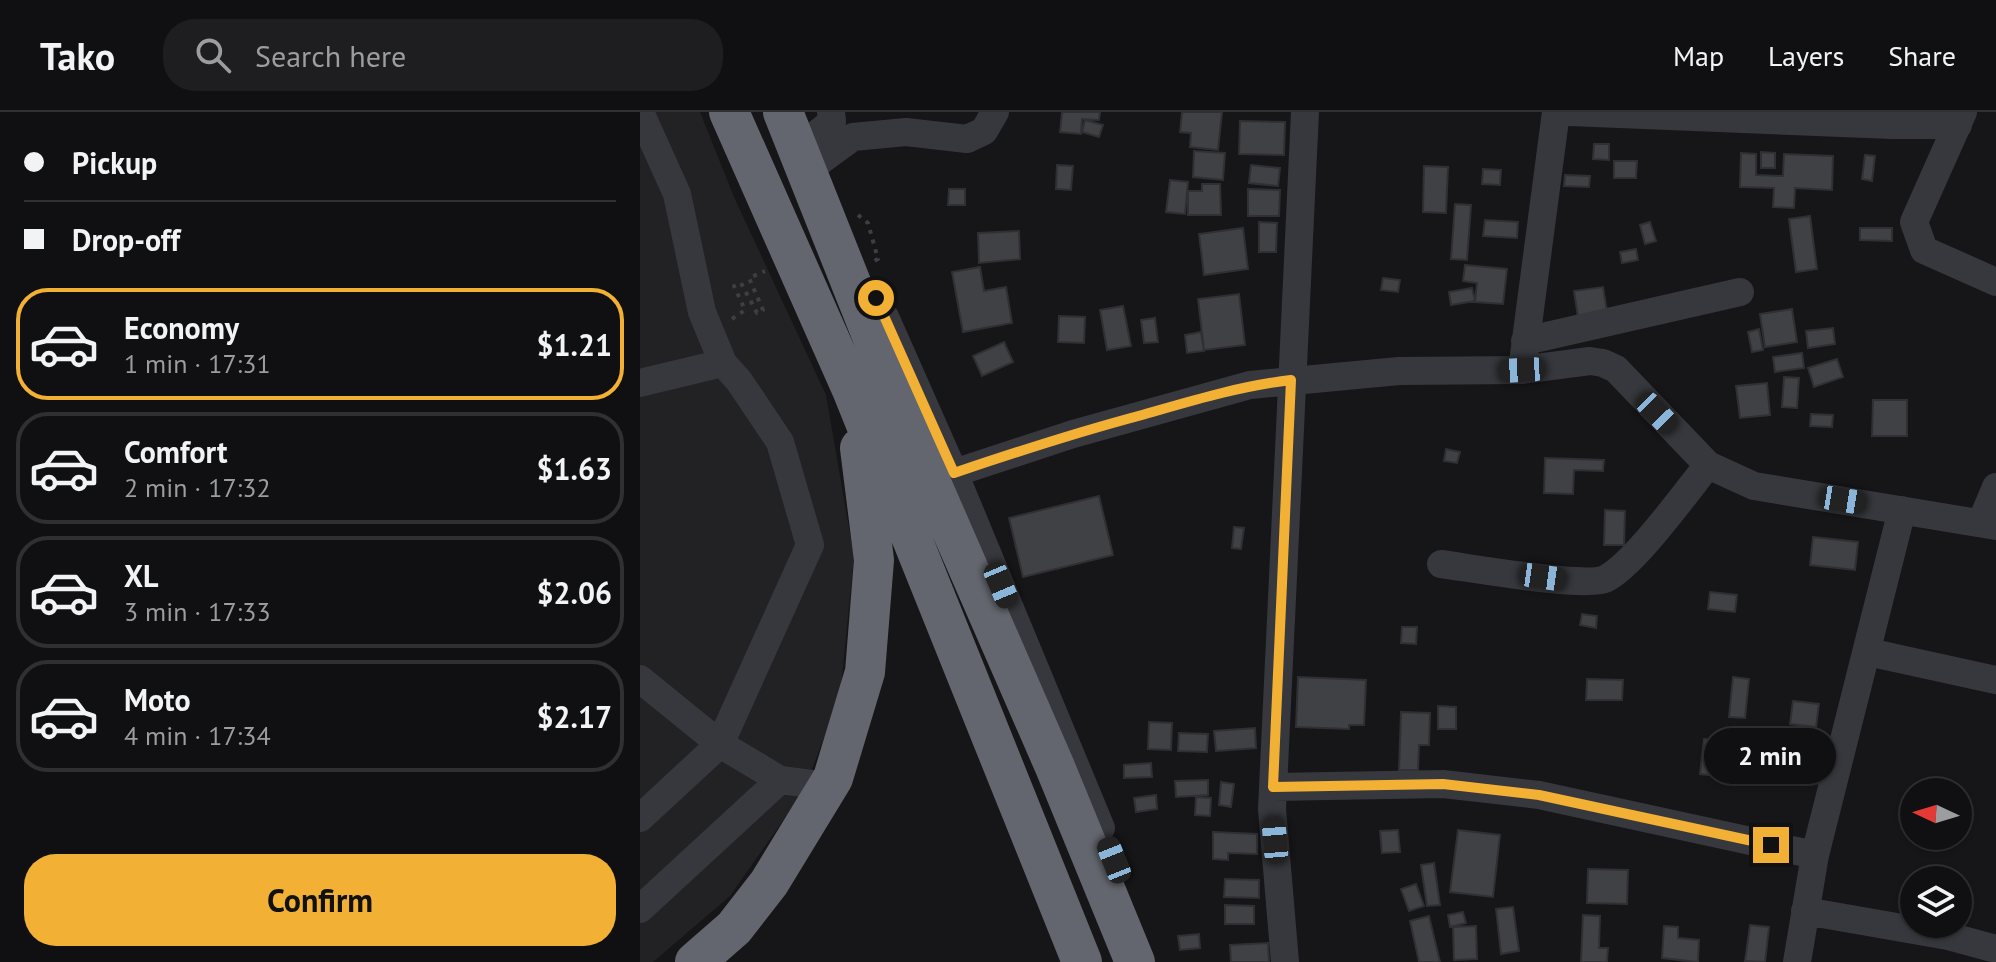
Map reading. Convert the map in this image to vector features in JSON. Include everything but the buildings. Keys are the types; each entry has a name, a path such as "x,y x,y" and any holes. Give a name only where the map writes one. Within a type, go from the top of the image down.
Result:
{"highway":[{"path":"729,112 853,392 1082,962"},
{"path":"783,112 808,156 925,469 1055,767 1135,962"},
{"path":"695,962 734,928 769,883 833,778 865,672 874,560 853,392"}],"street":[{"path":"640,112 677,194 702,312 723,363 739,381 780,442 810,545 720,744 640,818"},
{"path":"808,156 832,122 831,112"},
{"path":"808,156 853,137 906,132 967,139 984,131 995,112"},
{"path":"1285,962 1272,809 1305,112"},
{"path":"1522,370 1556,112"},
{"path":"1570,112 1961,118 1914,222 1924,250 1996,282"},
{"path":"808,156 954,473 1060,724 1155,962"},
{"path":"1525,341 1740,292"},
{"path":"954,473 1073,434 1250,385 1399,371 1522,370 1590,361 1616,369 1708,465 1754,486 1989,524 1996,487"},
{"path":"640,383 723,363"},
{"path":"1441,564 1569,581 1607,578 1632,557 1708,465"},
{"path":"1797,962 1815,855 1902,510"},
{"path":"1868,652 1996,680"},
{"path":"640,679 720,744 780,780 828,786"},
{"path":"640,909 780,780"},
{"path":"1273,787 1443,784 1539,795 1815,855"},
{"path":"1805,911 1948,936 1996,949"}],"path":[{"path":"711,333 745,310 734,286 741,283 757,313 763,310 749,278"}],"shaded area":[{"path":"640,112 700,112 734,197 826,395 854,557 840,697 803,792 730,896 653,962 640,962"}],"route":[{"path":"876,298 954,473 1073,434 1211,395 1250,385 1291,380 1273,787 1443,784 1539,795 1771,845"}]}
